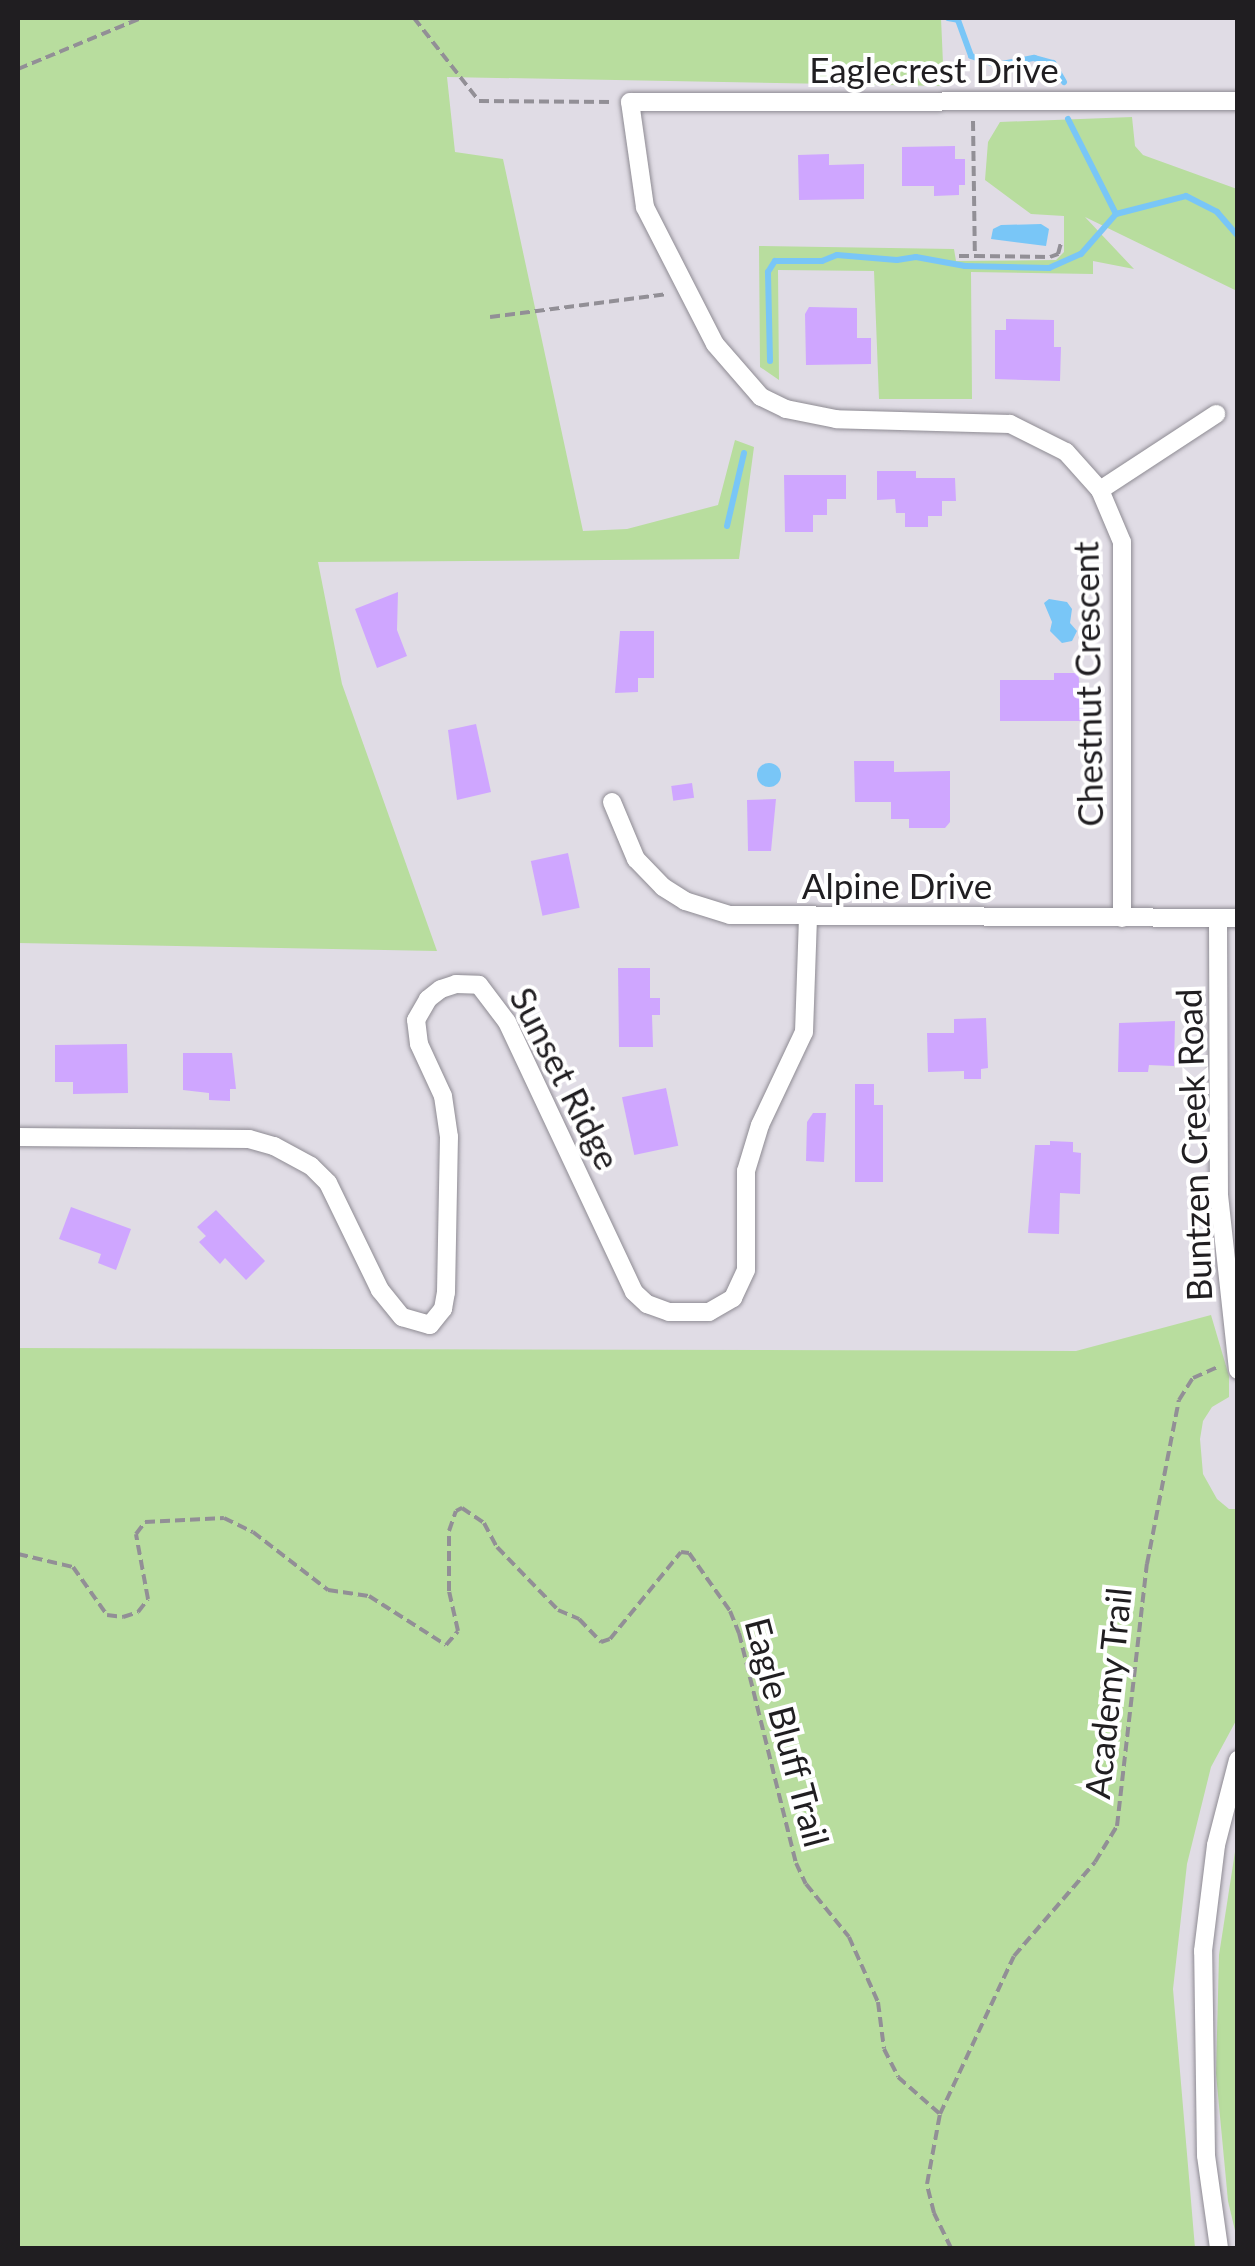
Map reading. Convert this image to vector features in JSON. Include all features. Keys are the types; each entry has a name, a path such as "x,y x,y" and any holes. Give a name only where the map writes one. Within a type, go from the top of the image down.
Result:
{"street":[{"name":"Eaglecrest Drive","path":"630,102 1238,101"},
{"name":"Chestnut Crescent","path":"630,102 645,207 715,344 761,396 786,409 836,420 1010,424 1066,452 1100,490 1122,542 1122,918"},
{"path":"1100,490 1216,414"},
{"name":"Alpine Drive","path":"612,802 636,859 685,901 730,915 1238,918"},
{"name":"Sunset Ridge","path":"18,1137 249,1139 285,1151 328,1183 390,1304 411,1323 430,1325 443,1309 446,1292 448,1115 419,1044 416,1020 428,999 442,989 456,984 479,985 507,1022 634,1292 647,1304 668,1312 709,1312 733,1298 746,1270 746,1171 760,1125 804,1032 808,916"},
{"name":"Buntzen Creek Road","path":"1218,918 1220,1195 1237,1367"},
{"path":"1218,2248 1206,2155 1203,1950 1219,1828 1238,1760"}],"path":[{"path":"18,69 141,18"},
{"path":"414,18 479,101 630,102"},
{"path":"973,116 975,256"},
{"path":"960,256 1050,257 1058,254 1061,243"},
{"path":"490,317 673,294"},
{"name":"Academy Trail","path":"951,2248 934,2214 927,2184 940,2114 1014,1956 1095,1862 1118,1826 1147,1564 1179,1400 1193,1378 1214,1368 1237,1367"},
{"name":"Eagle Bluff Trail","path":"18,1554 73,1567 107,1615 123,1617 138,1612 148,1599 136,1534 145,1522 224,1518 253,1532 328,1590 369,1596 446,1645 458,1631 449,1591 449,1530 456,1512 462,1508 484,1524 497,1547 558,1610 579,1619 601,1642 610,1638 681,1552 689,1553 730,1611 739,1634 796,1863 806,1884 848,1937 878,2002 884,2048 898,2077 940,2114"}],"green space":[{"path":"18,18 941,18 944,86 447,77 455,152 503,159 583,531 627,529 718,505 735,440 754,447 739,559 318,562 342,684 437,951 18,943"},
{"path":"1132,117 1135,146 1143,155 1237,189 1237,291 1085,217 1134,269 1093,261 1093,274 971,272 972,399 879,399 874,271 778,270 779,380 760,367 759,246 954,249 956,261 1056,260 1064,252 1064,216 1031,214 985,180 988,142 1000,122"},
{"path":"1211,1315 1229,1376 1229,1397 1212,1407 1203,1421 1200,1439 1203,1474 1217,1499 1229,1509 1237,1509 1238,1717 1211,1767 1187,1864 1173,1989 1195,2248 18,2248 18,1348 1076,1351"},
{"path":"1237,1839 1238,2239 1228,2201 1216,2074 1219,1955"}],"water":[{"path":"1041,224 1049,229 1046,246 991,239 993,229 1001,225"},
{"path":"1049,599 1067,602 1072,609 1070,623 1077,631 1072,641 1062,643 1050,631 1052,622 1044,603"},
{"path":"769,763 781,775 769,787 757,775"}],"building":[{"path":"955,146 955,159 965,159 965,185 959,185 959,195 934,196 934,186 902,186 902,147"},
{"path":"829,154 829,165 864,164 864,199 799,200 798,155"},
{"path":"809,307 857,308 857,338 871,338 871,364 806,365 805,314"},
{"path":"1006,319 1054,320 1054,347 1061,347 1060,381 995,379 995,330 1006,330"},
{"path":"877,471 916,471 916,478 955,478 956,501 942,501 942,516 928,516 928,527 905,527 905,513 896,513 895,499 877,500"},
{"path":"784,475 846,475 846,499 827,499 827,515 813,515 813,532 785,532"},
{"path":"398,592 397,630 407,656 377,668 355,609"},
{"path":"620,631 654,631 654,678 638,678 638,692 615,693"},
{"path":"1054,673 1078,673 1085,721 1000,721 1000,680 1054,680"},
{"path":"476,724 491,792 457,800 448,730"},
{"path":"854,761 894,761 894,772 950,771 950,822 945,828 909,828 909,819 891,819 891,802 855,802"},
{"path":"692,783 694,798 673,801 671,786"},
{"path":"776,799 771,851 748,851 747,800"},
{"path":"568,853 580,908 542,916 531,861"},
{"path":"618,968 650,968 650,998 660,998 660,1015 652,1015 653,1047 619,1047"},
{"path":"986,1018 988,1068 981,1069 981,1079 964,1079 964,1071 928,1072 927,1033 954,1033 954,1019"},
{"path":"1175,1021 1174,1066 1149,1065 1148,1072 1118,1072 1119,1023"},
{"path":"127,1044 128,1093 73,1094 73,1082 55,1082 55,1045"},
{"path":"183,1053 232,1053 236,1089 230,1089 230,1101 209,1100 209,1093 183,1090"},
{"path":"855,1084 874,1084 874,1105 883,1105 883,1182 855,1182"},
{"path":"666,1088 678,1146 634,1155 622,1097"},
{"path":"813,1113 826,1113 824,1162 806,1161 807,1122"},
{"path":"1050,1141 1073,1142 1073,1152 1081,1153 1080,1194 1060,1193 1059,1234 1028,1233 1035,1145 1050,1145"},
{"path":"71,1207 131,1229 116,1270 98,1263 101,1254 59,1239"},
{"path":"216,1210 265,1261 246,1280 225,1258 220,1264 199,1242 206,1236 197,1227"}],"waterway":[{"path":"948,18 958,20 971,56 997,65 1034,58 1053,63 1064,82"},
{"path":"1068,119 1116,214 1186,196 1217,212 1238,236"},
{"path":"770,361 768,272 775,261 822,261 837,255 897,260 916,257 965,266 1049,268 1081,254 1116,214"},
{"path":"727,526 744,453"}]}
